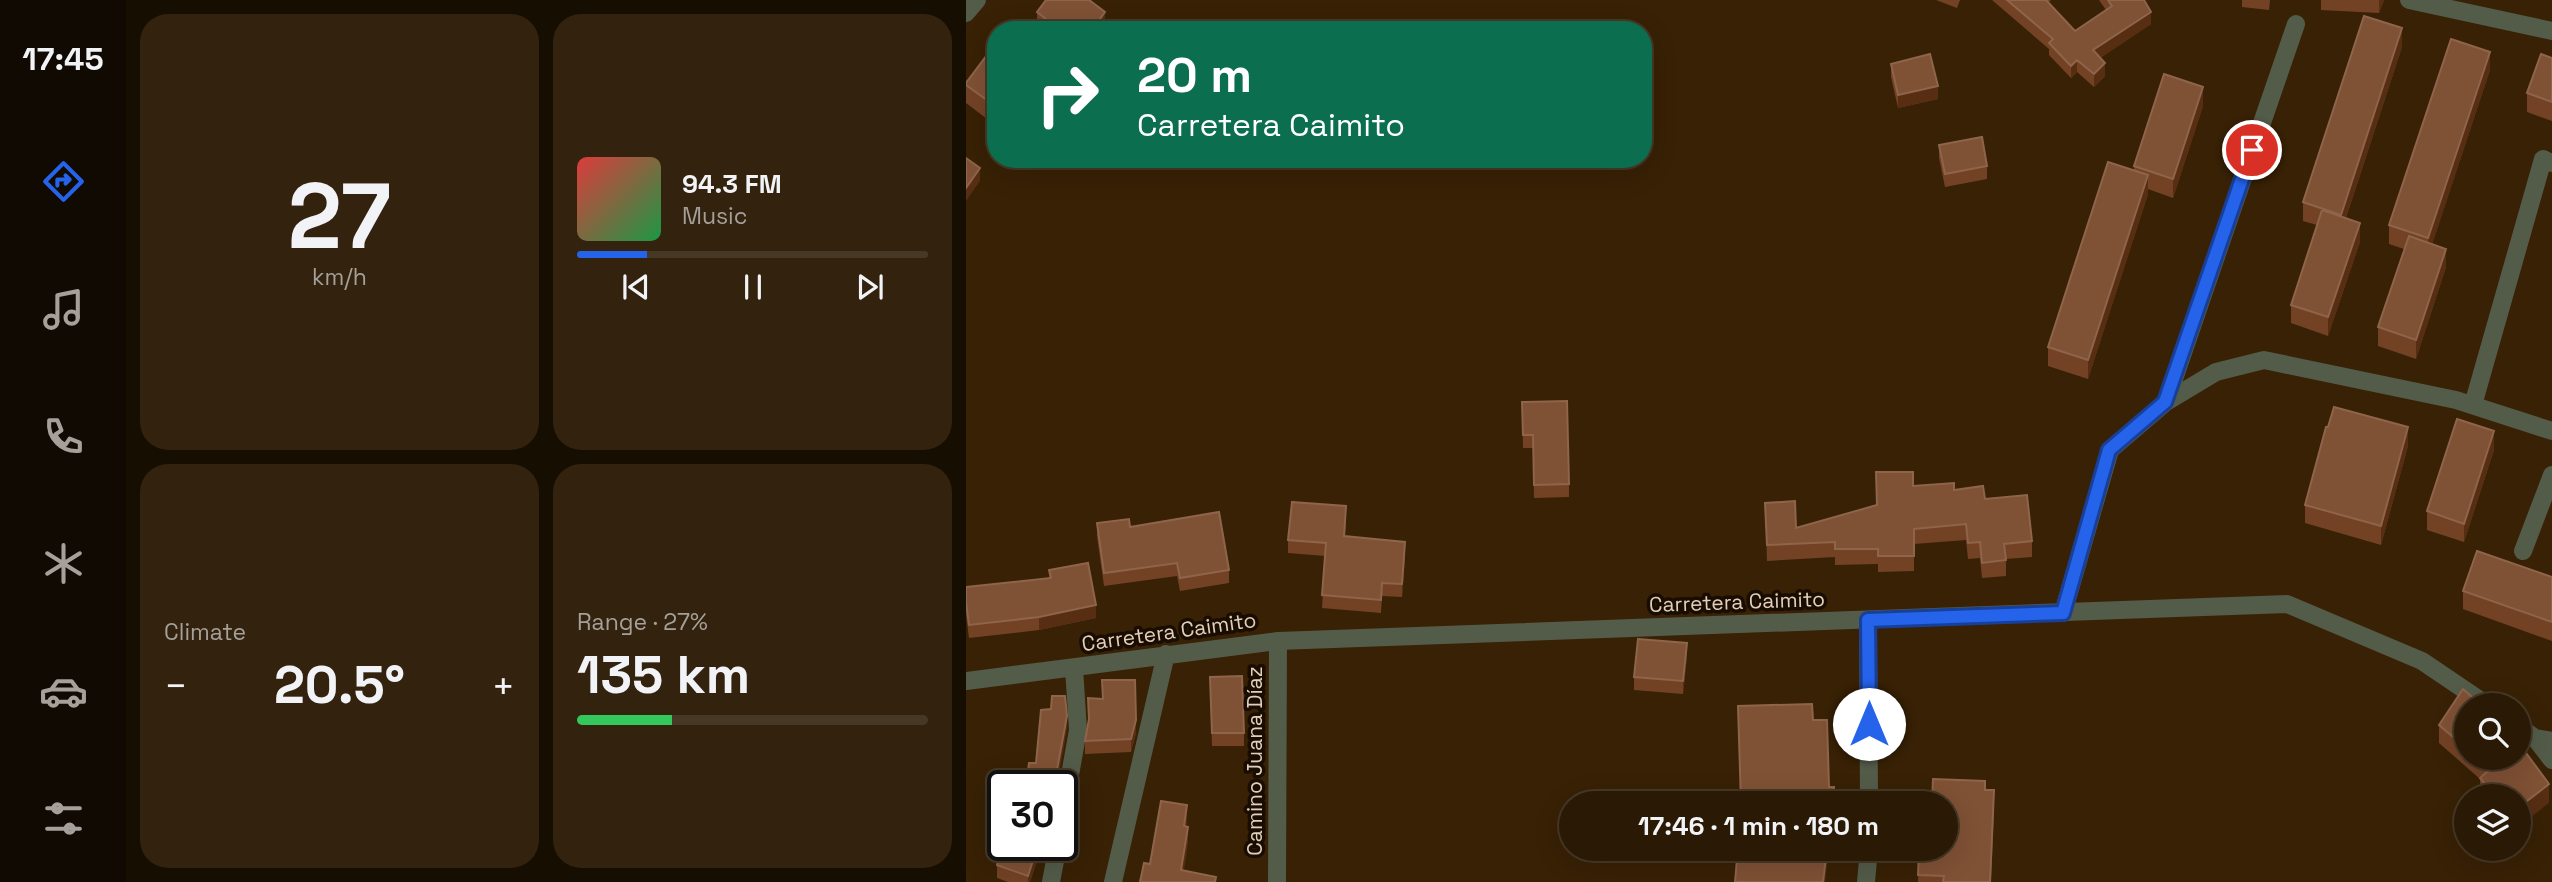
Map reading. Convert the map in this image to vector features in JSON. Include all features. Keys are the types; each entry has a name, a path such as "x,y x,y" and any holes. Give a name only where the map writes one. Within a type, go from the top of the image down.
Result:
{"street":[{"path":"966,13 977,0"},
{"path":"2409,0 2552,31"},
{"path":"2165,402 2296,24"},
{"path":"2473,405 2543,159 2552,163"},
{"path":"2063,613 2109,450 2165,402 2216,372 2264,360 2456,400 2552,431"},
{"path":"2522,551 2552,475"},
{"name":"Carretera Caimito","path":"966,681 1278,641 2287,604 2422,661 2469,693"},
{"path":"1868,620 1870,791"},
{"name":"Camino Juana Díaz","path":"1277,882 1278,641"},
{"path":"1113,882 1166,654"},
{"path":"1071,770 1078,730 1074,668"},
{"path":"2544,739 2552,760"},
{"path":"1051,882 1055,861"},
{"path":"1866,882 1868,861"}],"building":[{"path":"1046,0 1089,0 1105,12 1098,21 1048,21 1037,12"},
{"path":"2007,0 2046,0 2075,31 2112,6 2108,0 2144,0 2151,12 2093,50 2105,63 2094,74 2077,60 2071,66 2049,43 2053,39"},
{"path":"2364,16 2402,28 2341,215 2303,202"},
{"path":"2451,39 2490,52 2428,238 2389,225"},
{"path":"1930,54 1938,86 1898,95 1891,64"},
{"path":"2541,54 2552,58 2552,102 2527,93"},
{"path":"987,55 987,100 966,83"},
{"path":"2164,74 2203,87 2173,179 2134,166"},
{"path":"1982,137 1987,166 1945,174 1939,145"},
{"path":"966,158 980,168 966,188"},
{"path":"2108,162 2148,175 2088,360 2048,347"},
{"path":"2322,210 2360,223 2328,317 2291,305"},
{"path":"2409,236 2446,249 2416,340 2378,327"},
{"path":"1567,401 1569,484 1534,485 1533,435 1523,435 1522,402"},
{"path":"2334,407 2408,427 2381,526 2305,505"},
{"path":"2457,419 2494,431 2464,524 2427,511"},
{"path":"1876,472 1913,472 1913,486 1954,483 1954,490 1983,486 1985,499 2027,495 2032,541 2004,544 2006,560 1982,563 1980,542 1968,543 1966,524 1914,529 1914,556 1878,556 1878,549 1835,549 1835,542 1767,545 1765,503 1795,501 1796,528 1877,505"},
{"path":"1292,502 1346,506 1344,536 1405,542 1402,584 1382,583 1381,600 1322,595 1326,543 1288,540"},
{"path":"1219,512 1229,570 1180,578 1177,563 1104,573 1097,523 1129,519 1130,527"},
{"path":"2477,551 2552,577 2552,622 2463,591"},
{"path":"1088,563 1096,605 1039,617 969,625 966,587 1051,578 1049,570"},
{"path":"1638,639 1687,643 1683,681 1634,677"},
{"path":"1242,676 1244,733 1212,733 1210,677"},
{"path":"1102,680 1135,680 1136,720 1131,739 1085,741 1089,719 1088,698 1103,699"},
{"path":"1052,696 1065,696 1067,716 1057,770 1028,770 1029,763 1036,763 1041,710 1051,709"},
{"path":"2454,702 2454,738 2439,725"},
{"path":"1812,704 1813,720 1827,720 1829,787 1834,787 1834,791 1741,791 1738,706"},
{"path":"2531,760 2549,784 2531,798 2531,784 2485,784 2480,778 2489,770 2531,770"},
{"path":"1933,779 1985,781 1985,790 1994,790 1990,882 1943,882 1944,876 1918,875 1919,861 1958,861 1958,791 1932,791"},
{"path":"1161,801 1187,805 1184,826 1188,827 1181,870 1216,877 1215,882 1140,882 1144,863 1150,864"},
{"path":"998,861 1033,861 1028,876 997,865"},
{"path":"1737,861 1826,861 1823,882 1735,882"}],"route":[{"path":"1869,724 1868,620 2063,613 2109,450 2165,402 2252,150"}]}
